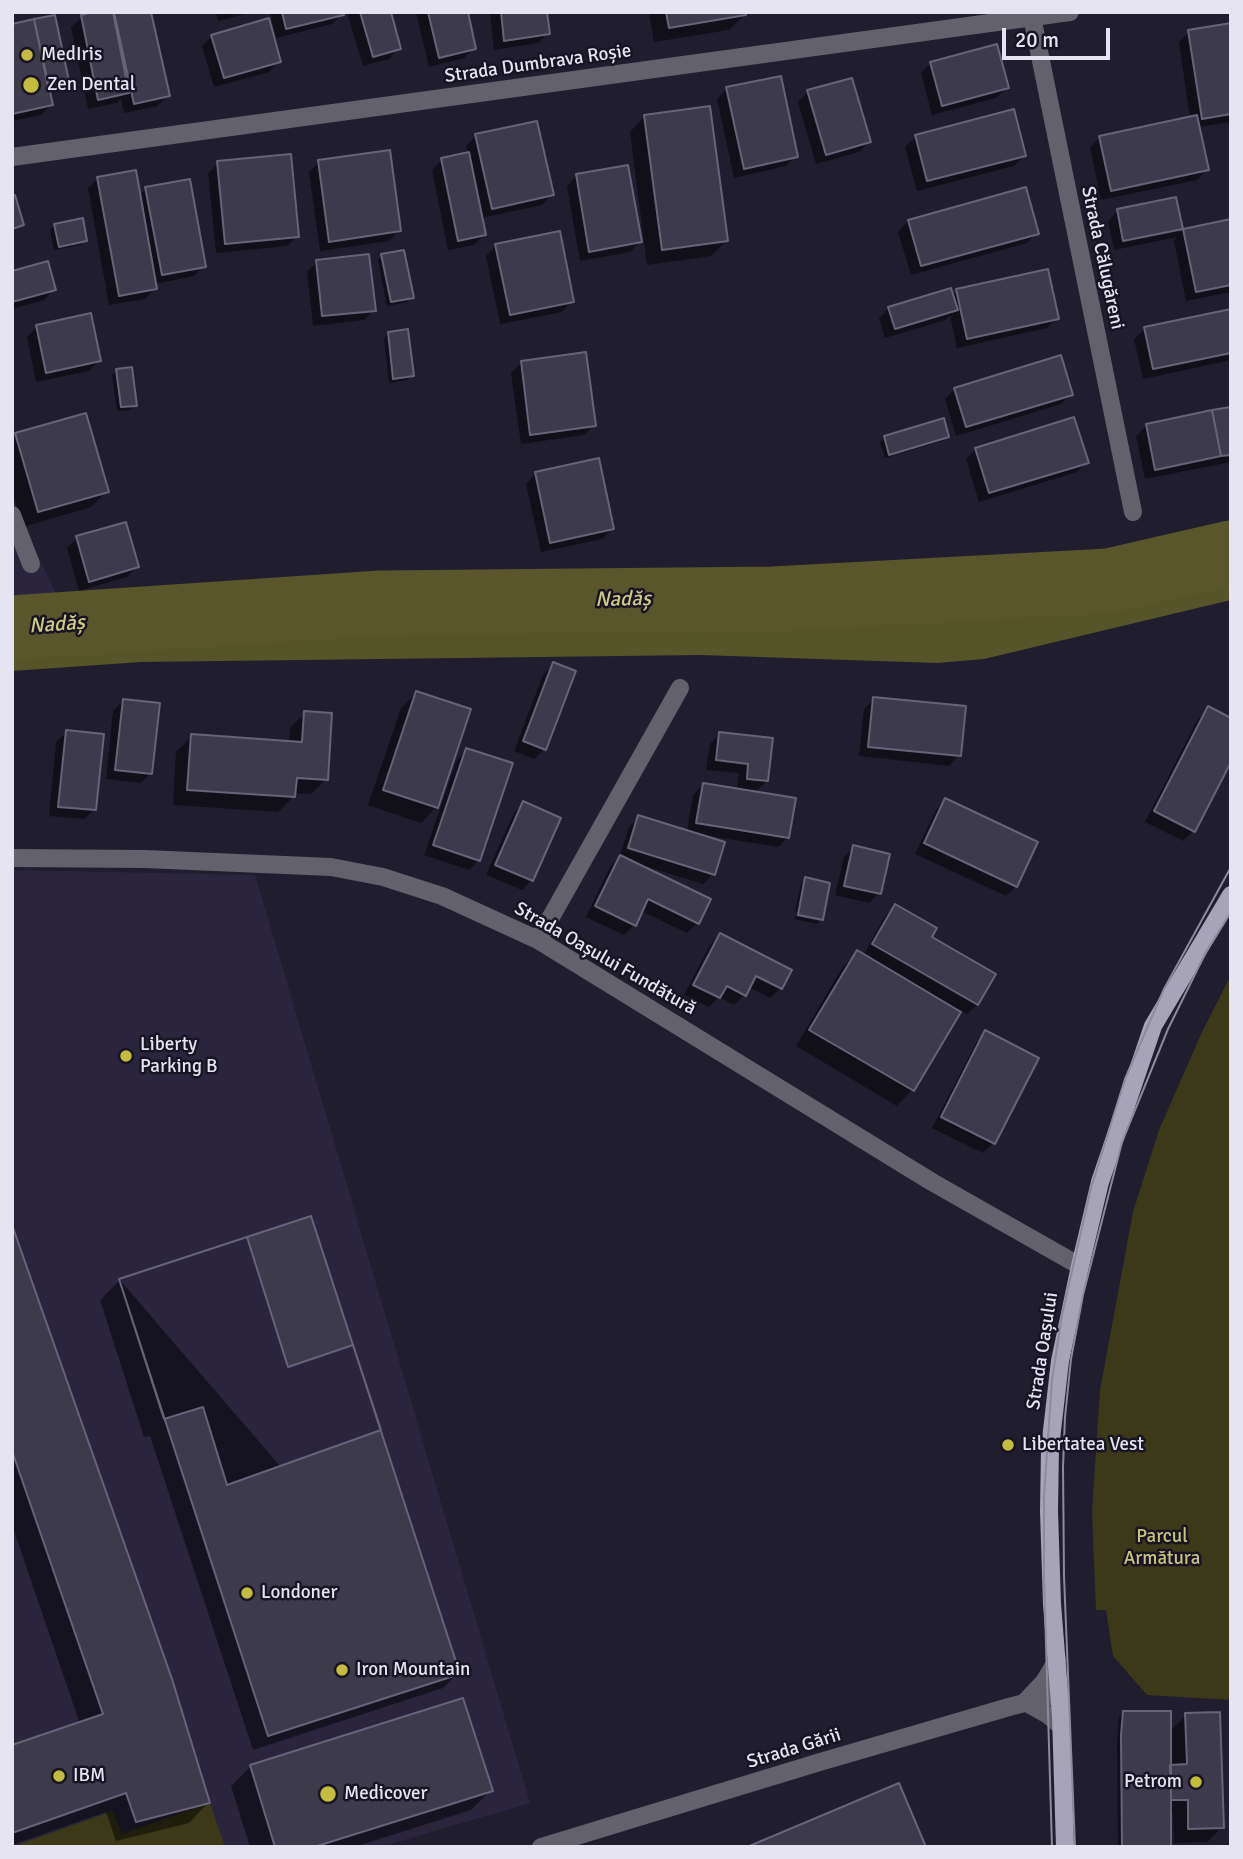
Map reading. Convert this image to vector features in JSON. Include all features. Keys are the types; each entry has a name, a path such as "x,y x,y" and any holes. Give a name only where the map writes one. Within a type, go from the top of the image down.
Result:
{"main road":[{"name":"Strada Oașului","path":"1065,1847 1062,1727 1050,1555 1050,1448 1060,1361 1100,1182 1153,1026 1231,895"}],"street":[{"name":"Strada Dumbrava Roșie","path":"12,157 1031,15 1070,12"},
{"name":"Strada Călugăreni","path":"1031,15 1133,512"},
{"path":"12,515 31,564"},
{"path":"538,940 680,688"},
{"name":"Strada Oașului Fundătură","path":"12,858 145,859 331,867 383,877 442,896 538,940 932,1182 1080,1266"},
{"path":"1057,1660 1044,1682 1026,1702 1062,1727"},
{"name":"Strada Gării","path":"541,1847 1059,1694"}],"shaded area":[{"path":"12,501 59,600 12,603"},
{"path":"1231,529 1231,600 984,659 937,663 700,655 141,662 12,671 12,603 551,580 1075,570 1171,547"},
{"path":"12,870 255,875 530,1803 381,1847 12,1847"}],"green space":[{"name":"Parcul Armătura","path":"1231,975 1231,1700 1147,1695 1113,1656 1106,1610 1096,1610 1092,1512 1100,1390 1133,1212 1159,1130 1202,1032"},
{"path":"210,1803 225,1847 12,1847 113,1811 122,1834"}],"building":[{"path":"113,12 129,93 98,100 81,15"},
{"path":"114,12 151,12 170,96 134,104"},
{"path":"282,12 343,12 344,15 286,29"},
{"path":"360,12 391,12 401,49 373,57"},
{"path":"428,12 468,12 476,49 439,58"},
{"path":"501,12 547,12 550,34 504,41"},
{"path":"666,12 746,12 746,15 669,28"},
{"path":"55,15 69,81 48,86 34,19"},
{"path":"269,18 281,62 224,78 211,35"},
{"name":"MedIris","path":"34,19 53,105 12,114 12,24"},
{"path":"1231,23 1231,114 1202,119 1188,30"},
{"path":"997,44 1009,88 942,106 930,62"},
{"path":"781,76 798,157 744,169 726,87"},
{"path":"852,78 871,142 826,155 807,90"},
{"path":"710,106 728,241 662,250 644,115"},
{"path":"1014,109 1026,156 927,181 915,135"},
{"path":"1197,115 1209,170 1111,191 1099,136"},
{"path":"537,121 554,195 492,209 475,134"},
{"path":"390,150 401,231 329,242 318,160"},
{"path":"469,152 486,235 458,241 441,158"},
{"path":"291,154 299,237 225,244 217,161"},
{"path":"628,165 642,242 589,252 576,174"},
{"path":"136,170 157,289 119,296 97,177"},
{"path":"190,179 206,267 162,275 145,187"},
{"path":"1026,187 1039,234 921,266 908,220"},
{"path":"15,195 24,225 12,229 12,196"},
{"path":"1176,197 1183,229 1123,241 1117,209"},
{"path":"83,218 87,241 59,247 54,224"},
{"path":"1231,219 1231,285 1196,292 1183,229"},
{"path":"560,231 574,302 510,315 495,244"},
{"path":"404,250 414,298 391,302 381,254"},
{"path":"369,254 376,311 322,316 316,260"},
{"path":"48,261 56,290 12,302 12,271"},
{"path":"1048,269 1059,319 967,339 956,289"},
{"path":"951,288 958,310 895,329 888,307"},
{"path":"1231,309 1231,353 1153,369 1144,327"},
{"path":"91,313 101,361 46,373 36,325"},
{"path":"408,329 414,376 393,379 388,332"},
{"path":"586,352 596,426 530,435 521,361"},
{"path":"1061,355 1073,395 966,427 954,388"},
{"path":"132,367 137,406 121,407 116,369"},
{"path":"1231,407 1231,455 1221,456 1212,410"},
{"path":"1212,410 1221,456 1155,470 1146,424"},
{"path":"86,413 109,492 38,512 15,433"},
{"path":"1074,417 1089,463 989,493 975,448"},
{"path":"944,418 949,437 889,455 884,436"},
{"path":"599,458 614,529 550,543 535,472"},
{"path":"126,522 139,567 89,582 76,536"},
{"path":"553,662 576,671 546,750 523,741"},
{"path":"416,691 471,709 438,808 383,790"},
{"path":"873,697 966,706 961,756 868,747"},
{"path":"123,699 160,703 152,774 115,770"},
{"path":"1208,706 1231,718 1231,762 1195,832 1154,811"},
{"path":"304,711 332,713 328,780 297,778 295,797 187,790 191,734 302,742"},
{"path":"66,730 104,734 96,810 58,807"},
{"path":"719,732 773,738 768,781 747,779 748,764 716,760"},
{"path":"466,748 513,763 480,861 433,845"},
{"path":"703,783 796,798 789,838 696,823"},
{"path":"945,798 1038,842 1017,887 924,843"},
{"path":"523,801 561,818 533,881 495,865"},
{"path":"638,815 725,842 715,875 628,848"},
{"path":"853,845 890,854 881,894 844,886"},
{"path":"620,855 711,899 699,924 648,899 636,926 595,906"},
{"path":"805,877 830,883 823,920 798,915"},
{"path":"895,904 937,928 932,937 996,974 978,1005 872,944"},
{"path":"720,933 792,970 782,989 756,976 746,996 727,986 720,998 693,985"},
{"path":"857,950 961,1012 914,1091 809,1030"},
{"path":"985,1030 1039,1058 995,1144 941,1117"},
{"path":"311,1216 460,1674 268,1736 119,1279"},
{"path":"12,1225 172,1679 210,1803 136,1822 126,1793 12,1833 12,1745 103,1714 12,1451"},
{"path":"247,1237 288,1367 353,1345 381,1430 227,1485 203,1407 164,1419 119,1279"},
{"path":"463,1698 493,1791 314,1847 275,1847 250,1765"},
{"path":"1123,1711 1171,1711 1171,1847 1122,1847"},
{"name":"Petrom","path":"1220,1712 1224,1828 1188,1829 1188,1800 1171,1800 1170,1765 1187,1764 1185,1713"},
{"path":"899,1783 926,1847 747,1847"}],"waterway":[{"name":"Nadăș","path":"12,628 381,603 773,599 1109,581 1231,553"}],"tram line":[{"path":"1052,1847 1044,1496 1052,1380 1062,1315 1091,1188 1125,1079 1164,989 1231,867"},
{"path":"1075,1847 1064,1576 1063,1467 1071,1359 1083,1295 1122,1142 1168,1029 1206,952 1231,912"}],"place":[{"name":"MedIris","path":"27,55"},
{"name":"Zen Dental","path":"31,85"},
{"name":"Liberty Parking B","path":"126,1056"},
{"name":"Libertatea Vest","path":"1008,1445"},
{"name":"Londoner","path":"247,1593"},
{"name":"Iron Mountain","path":"342,1670"},
{"name":"IBM","path":"59,1776"},
{"name":"Petrom","path":"1196,1782"},
{"name":"Medicover","path":"328,1794"}]}
